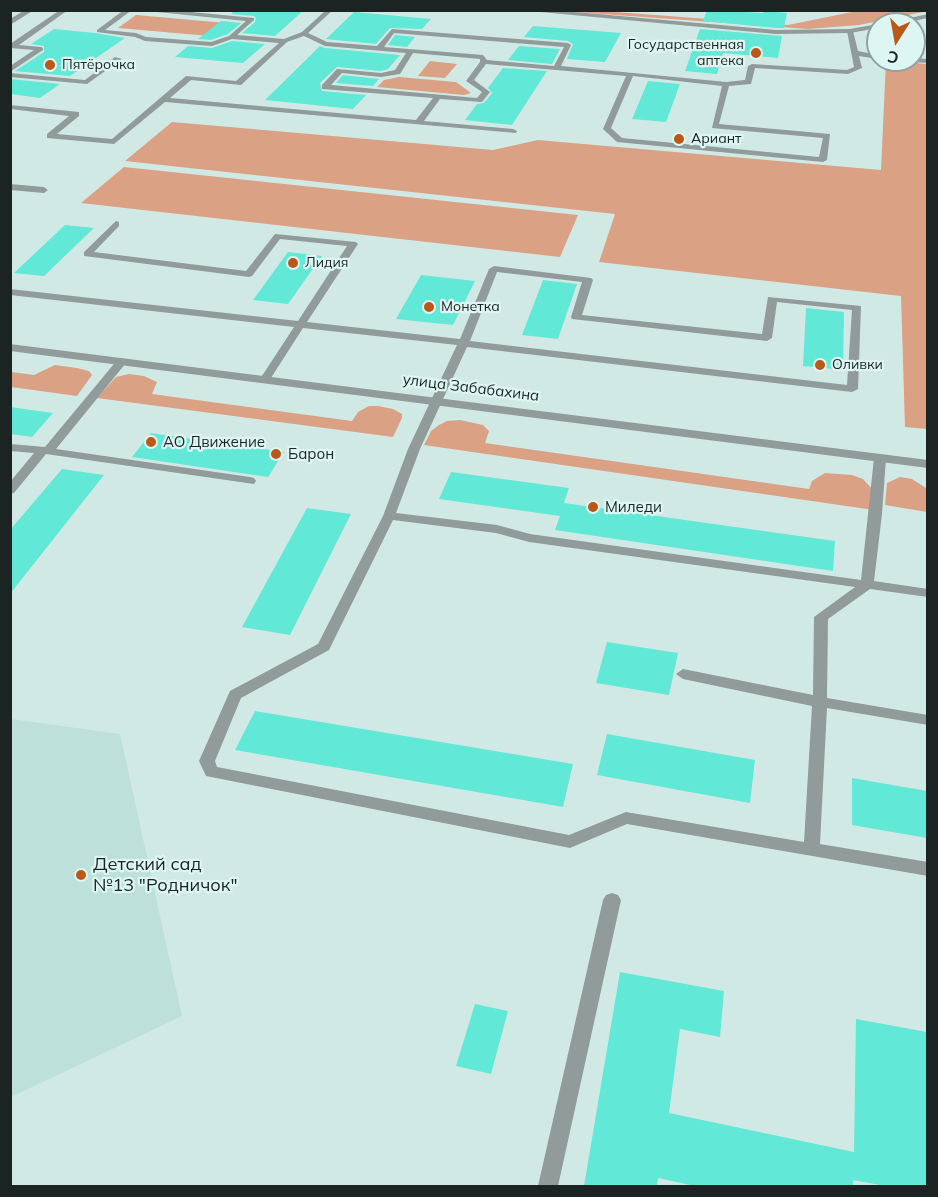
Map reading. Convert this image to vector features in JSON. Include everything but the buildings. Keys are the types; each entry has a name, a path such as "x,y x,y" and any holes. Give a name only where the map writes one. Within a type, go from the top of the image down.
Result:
{"street":[{"path":"10,23 31,10"},
{"path":"522,10 776,32 850,31 866,28"},
{"name":"улица Забабахина","path":"10,347 927,464"}],"lane":[{"path":"10,73 41,49 12,46 65,10"},
{"path":"129,10 99,31 136,35 145,39 212,44 231,37 252,19 140,10"},
{"path":"10,107 76,114 50,136 114,142 189,78 238,83 285,41 304,33 330,10"},
{"path":"379,48 392,31 568,45 556,68"},
{"path":"484,62 726,84 748,82 752,66 848,72 858,68 850,31"},
{"path":"304,33 325,44 483,57 484,62"},
{"path":"231,37 285,41"},
{"path":"10,39 23,39"},
{"path":"411,51 397,72 381,75 340,71 325,87 479,100 486,92 470,81 484,62"},
{"path":"855,53 866,55"},
{"path":"10,73 87,82 118,58"},
{"path":"630,74 607,129 620,140 823,160 827,136 715,126 726,84"},
{"path":"418,123 436,98"},
{"path":"163,100 513,131"},
{"path":"10,187 44,190"},
{"path":"116,224 87,254 249,274 278,236 353,244 265,379"},
{"path":"10,292 464,344 852,389 857,308 772,299 767,338 576,317 588,280 494,270 464,344 414,449 389,516 324,647 234,695 207,761 211,772 570,842 626,818 927,868"},
{"path":"10,490 122,361"},
{"path":"10,447 250,481"},
{"path":"812,849 822,617 867,585 880,458"},
{"path":"389,516 497,529 530,538 927,593"},
{"path":"683,674 820,702 927,720"},
{"path":"548,1186 612,900"}],"shaded area":[{"path":"561,11 602,11 788,25 857,11 928,11 866,12 866,24 808,29"},
{"path":"136,15 226,23 210,36 118,28"},
{"path":"430,61 457,64 445,78 418,76"},
{"path":"927,64 927,429 905,427 901,296 599,262 615,214 125,161 172,122 493,150 538,140 881,170 885,72 926,72"},
{"path":"399,77 456,82 471,93 464,95 377,87 384,80"},
{"path":"124,167 578,215 560,257 81,203"},
{"path":"55,365 89,371 92,375 77,396 11,387 11,372 34,375"},
{"path":"129,374 144,376 157,382 152,394 352,421 358,412 369,406 378,406 393,409 402,414 402,418 393,437 97,398 116,377"},
{"path":"460,420 483,425 489,431 485,443 809,489 812,481 825,473 852,475 863,479 875,492 874,510 424,445 431,431 439,425 447,421"},
{"path":"900,477 912,479 926,488 927,512 885,505 887,483"},
{"name":"Детский сад №13 \"Родничок\"","path":"11,719 120,734 182,1016 11,1097"}],"place":[{"name":"Государственная аптека","path":"756,53"},
{"name":"Пятёрочка","path":"50,65"},
{"name":"Ариант","path":"679,139"},
{"name":"Лидия","path":"293,263"},
{"name":"Монетка","path":"429,307"},
{"name":"Оливки","path":"820,365"},
{"name":"АО Движение","path":"151,442"},
{"name":"Барон","path":"276,454"},
{"name":"Миледи","path":"593,507"},
{"name":"Детский сад №13 \"Родничок\"","path":"81,875"}]}
